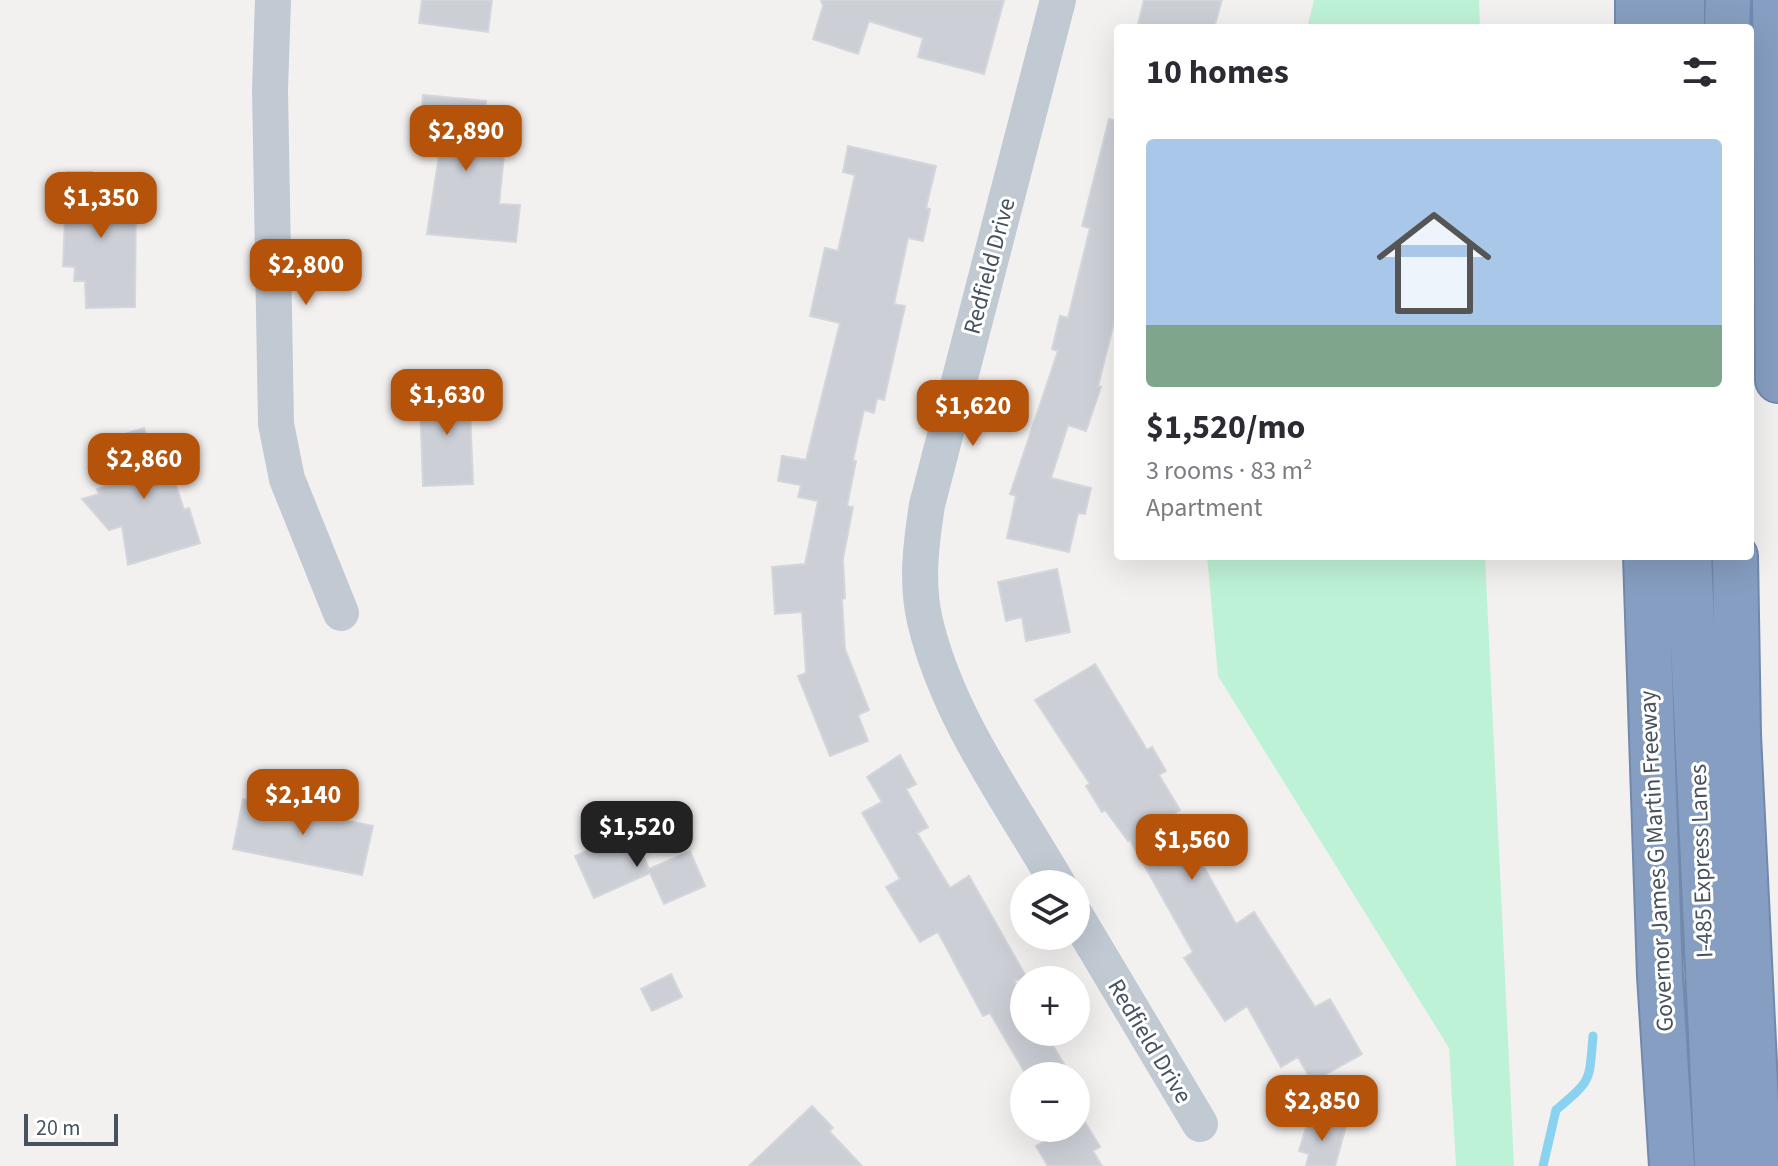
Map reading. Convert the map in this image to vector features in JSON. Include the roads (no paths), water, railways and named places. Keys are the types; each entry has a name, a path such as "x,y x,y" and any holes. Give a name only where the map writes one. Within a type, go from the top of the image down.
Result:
{"highway":[{"path":"1638,0 1638,24"},
{"path":"1682,0 1682,24"},
{"path":"1727,24 1728,0"},
{"path":"1775,0 1778,380"},
{"name":"Governor James G Martin Freeway","path":"1646,560 1659,946 1672,1166"},
{"name":"I-485 Express Lanes","path":"1689,560 1699,850 1717,1166"},
{"name":"I-485 Express Lanes","path":"1735,560 1738,735 1759,1166"}],"street":[{"path":"273,0 270,90 276,424 287,479 341,613"},
{"name":"Redfield Drive","path":"1050,870 971,733 943,676 924,619 921,546 927,505 1058,0"},
{"name":"Redfield Drive","path":"1090,939 1200,1124"}],"waterway":[{"path":"1543,1166 1556,1110 1576,1092 1589,1072 1593,1036"}]}
